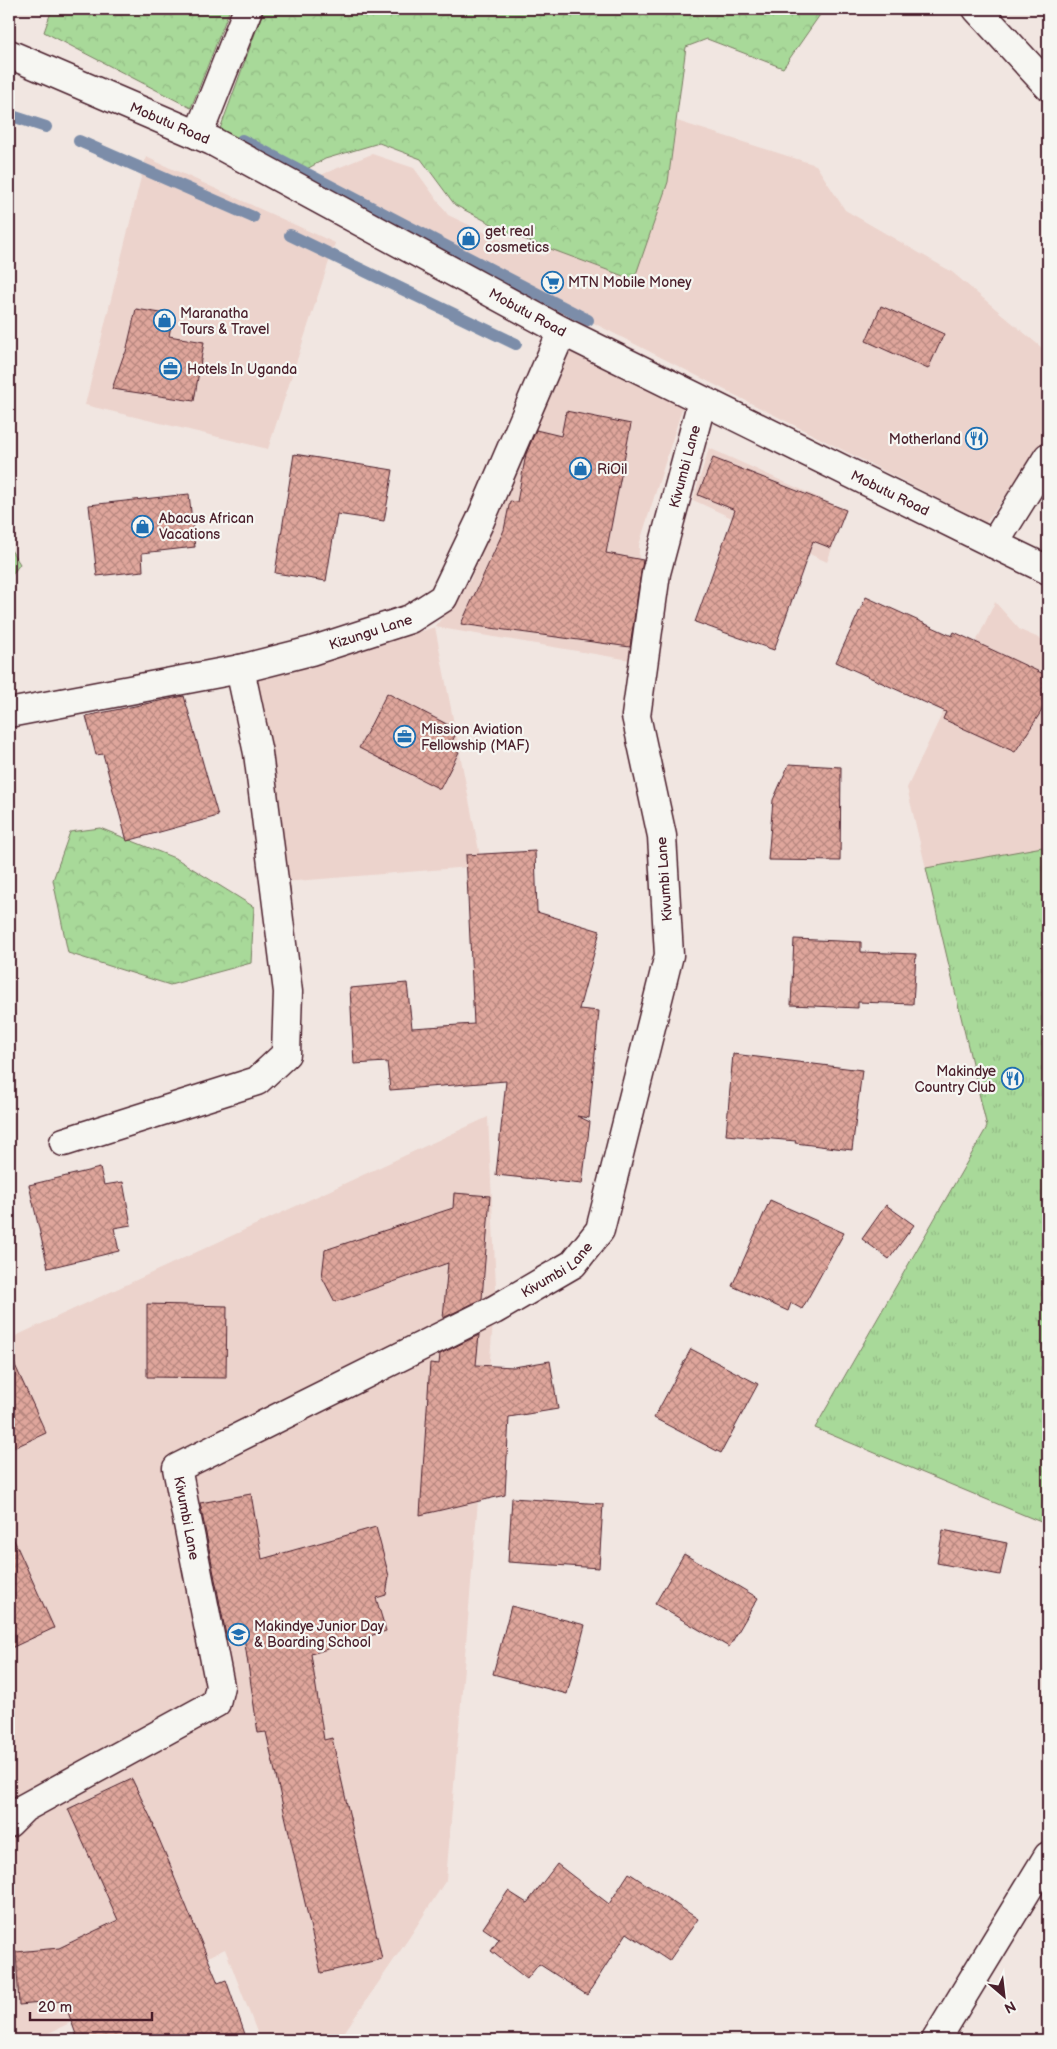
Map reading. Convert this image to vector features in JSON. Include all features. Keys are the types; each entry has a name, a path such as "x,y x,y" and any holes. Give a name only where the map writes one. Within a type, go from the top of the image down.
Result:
{"street":[{"path":"198,135 248,9"},
{"path":"977,9 1048,86"},
{"name":"Mobutu Road","path":"9,54 221,146 562,331 1048,570"},
{"name":"Kizungu Lane","path":"9,713 240,669 312,652 410,619 443,598 480,522 562,331"},
{"name":"Kivumbi Lane","path":"9,1823 24,1808 216,1703 220,1686 177,1468 494,1310 574,1264 600,1230 669,955 662,836 636,716 656,573 702,400"},
{"path":"994,544 1048,457"},
{"path":"64,1142 257,1081 286,1054 287,983 258,753 240,669"},
{"path":"936,2040 1048,1856"}],"shaded area":[{"path":"677,121 816,165 845,210 952,272 1048,353 1048,437 986,523 311,179 372,154 414,168 448,215 505,242 544,256 585,150 668,182"},
{"path":"146,157 335,243 268,449 85,405"},
{"path":"568,350 683,406 639,545 636,661 435,627 471,579 485,526 495,526"},
{"path":"709,448 846,510 827,562 693,500"},
{"name":"Makindye Country Club","path":"995,602 1020,630 1048,642 1048,1525 815,1428 987,1127 907,788"},
{"path":"435,627 482,866 271,883 237,683 267,678"},
{"name":"Makindye Junior Day & Boarding School","path":"488,1117 496,1287 446,1880 339,2040 260,2040 225,1949 34,2040 9,2040 9,1868 11,1853 9,1851 9,1339"}],"green space":[{"path":"52,9 230,9 191,108 44,32"},
{"path":"264,9 824,9 783,68 707,39 686,47 668,182 634,280 513,235 455,205 421,159 379,143 325,159 303,171 220,129"},
{"path":"9,547 20,564 9,579"},
{"path":"100,828 177,859 254,907 251,963 170,985 68,953 53,880 70,832"},
{"name":"Makindye Country Club","path":"1048,846 1048,1525 815,1428 987,1127 926,868"}],"building":[{"path":"881,306 944,334 928,369 866,341"},
{"path":"136,309 173,315 169,336 204,342 194,401 112,389 126,352"},
{"path":"566,411 631,424 606,553 643,560 630,647 461,624 504,530 510,501 517,502 526,454 536,430 561,436"},
{"path":"294,454 393,470 384,521 337,514 326,581 275,573"},
{"path":"713,458 846,510 831,548 813,541 774,650 695,622 735,510 698,495"},
{"path":"189,494 195,547 142,553 143,571 97,576 89,505"},
{"path":"866,597 952,636 954,632 1048,676 1048,701 1015,752 943,719 946,712 836,662"},
{"path":"387,693 458,730 449,747 459,752 440,789 359,748"},
{"path":"184,696 218,816 127,841 103,754 96,755 86,716"},
{"path":"789,764 841,767 840,861 768,860 773,800"},
{"path":"535,851 537,912 600,931 579,1009 599,1011 589,1118 577,1116 590,1122 582,1184 496,1175 506,1081 390,1090 387,1062 354,1064 350,988 407,983 412,1028 474,1024 466,855"},
{"path":"794,939 861,942 861,952 916,954 913,1004 858,1002 858,1008 791,1005"},
{"path":"733,1054 862,1070 852,1150 795,1143 796,1141 726,1135"},
{"path":"100,1168 104,1185 123,1182 131,1225 114,1228 119,1251 48,1268 29,1185"},
{"path":"454,1193 490,1196 482,1299 443,1318 448,1263 335,1302 322,1277 325,1250 453,1208"},
{"path":"770,1200 844,1233 802,1309 791,1303 788,1311 732,1286"},
{"path":"886,1205 914,1225 889,1259 862,1239"},
{"path":"147,1304 227,1306 226,1378 147,1377"},
{"path":"479,1335 476,1365 514,1367 550,1361 558,1409 509,1417 505,1495 420,1515 430,1363 439,1364 440,1354"},
{"path":"691,1349 758,1384 721,1453 654,1418"},
{"path":"9,1352 46,1433 9,1450"},
{"path":"251,1494 262,1559 376,1527 389,1576 386,1595 376,1598 386,1631 311,1654 324,1740 332,1738 382,1959 321,1973 266,1732 258,1733 244,1637 227,1640 200,1503"},
{"path":"512,1498 603,1504 599,1568 508,1562"},
{"path":"9,1529 54,1628 9,1649"},
{"path":"943,1530 1007,1543 1000,1575 937,1563"},
{"path":"684,1554 758,1598 729,1647 655,1604"},
{"path":"511,1606 585,1625 567,1694 493,1674"},
{"path":"132,1779 154,1825 218,1983 226,1980 247,2040 78,2040 64,2001 19,2005 16,1952 59,1948 118,1920 68,1809"},
{"path":"557,1864 609,1904 629,1873 698,1919 669,1961 627,1933 587,1995 539,1964 527,1979 491,1951 499,1939 483,1928 508,1891 527,1903"}],"waterway":[{"path":"9,115 46,127"},
{"path":"242,140 588,320"},
{"path":"79,141 253,217"},
{"path":"290,235 516,344"}],"place":[{"name":"get real cosmetics","path":"469,239"},
{"name":"MTN Mobile Money","path":"552,282"},
{"name":"Maranatha Tours & Travel","path":"164,321"},
{"name":"Hotels In Uganda","path":"171,369"},
{"name":"Motherland","path":"977,439"},
{"name":"RiOil","path":"581,469"},
{"name":"Abacus African Vacations","path":"143,526"},
{"name":"Mission Aviation Fellowship (MAF)","path":"405,737"},
{"name":"Makindye Country Club","path":"1012,1079"},
{"name":"Makindye Junior Day & Boarding School","path":"238,1634"}]}
